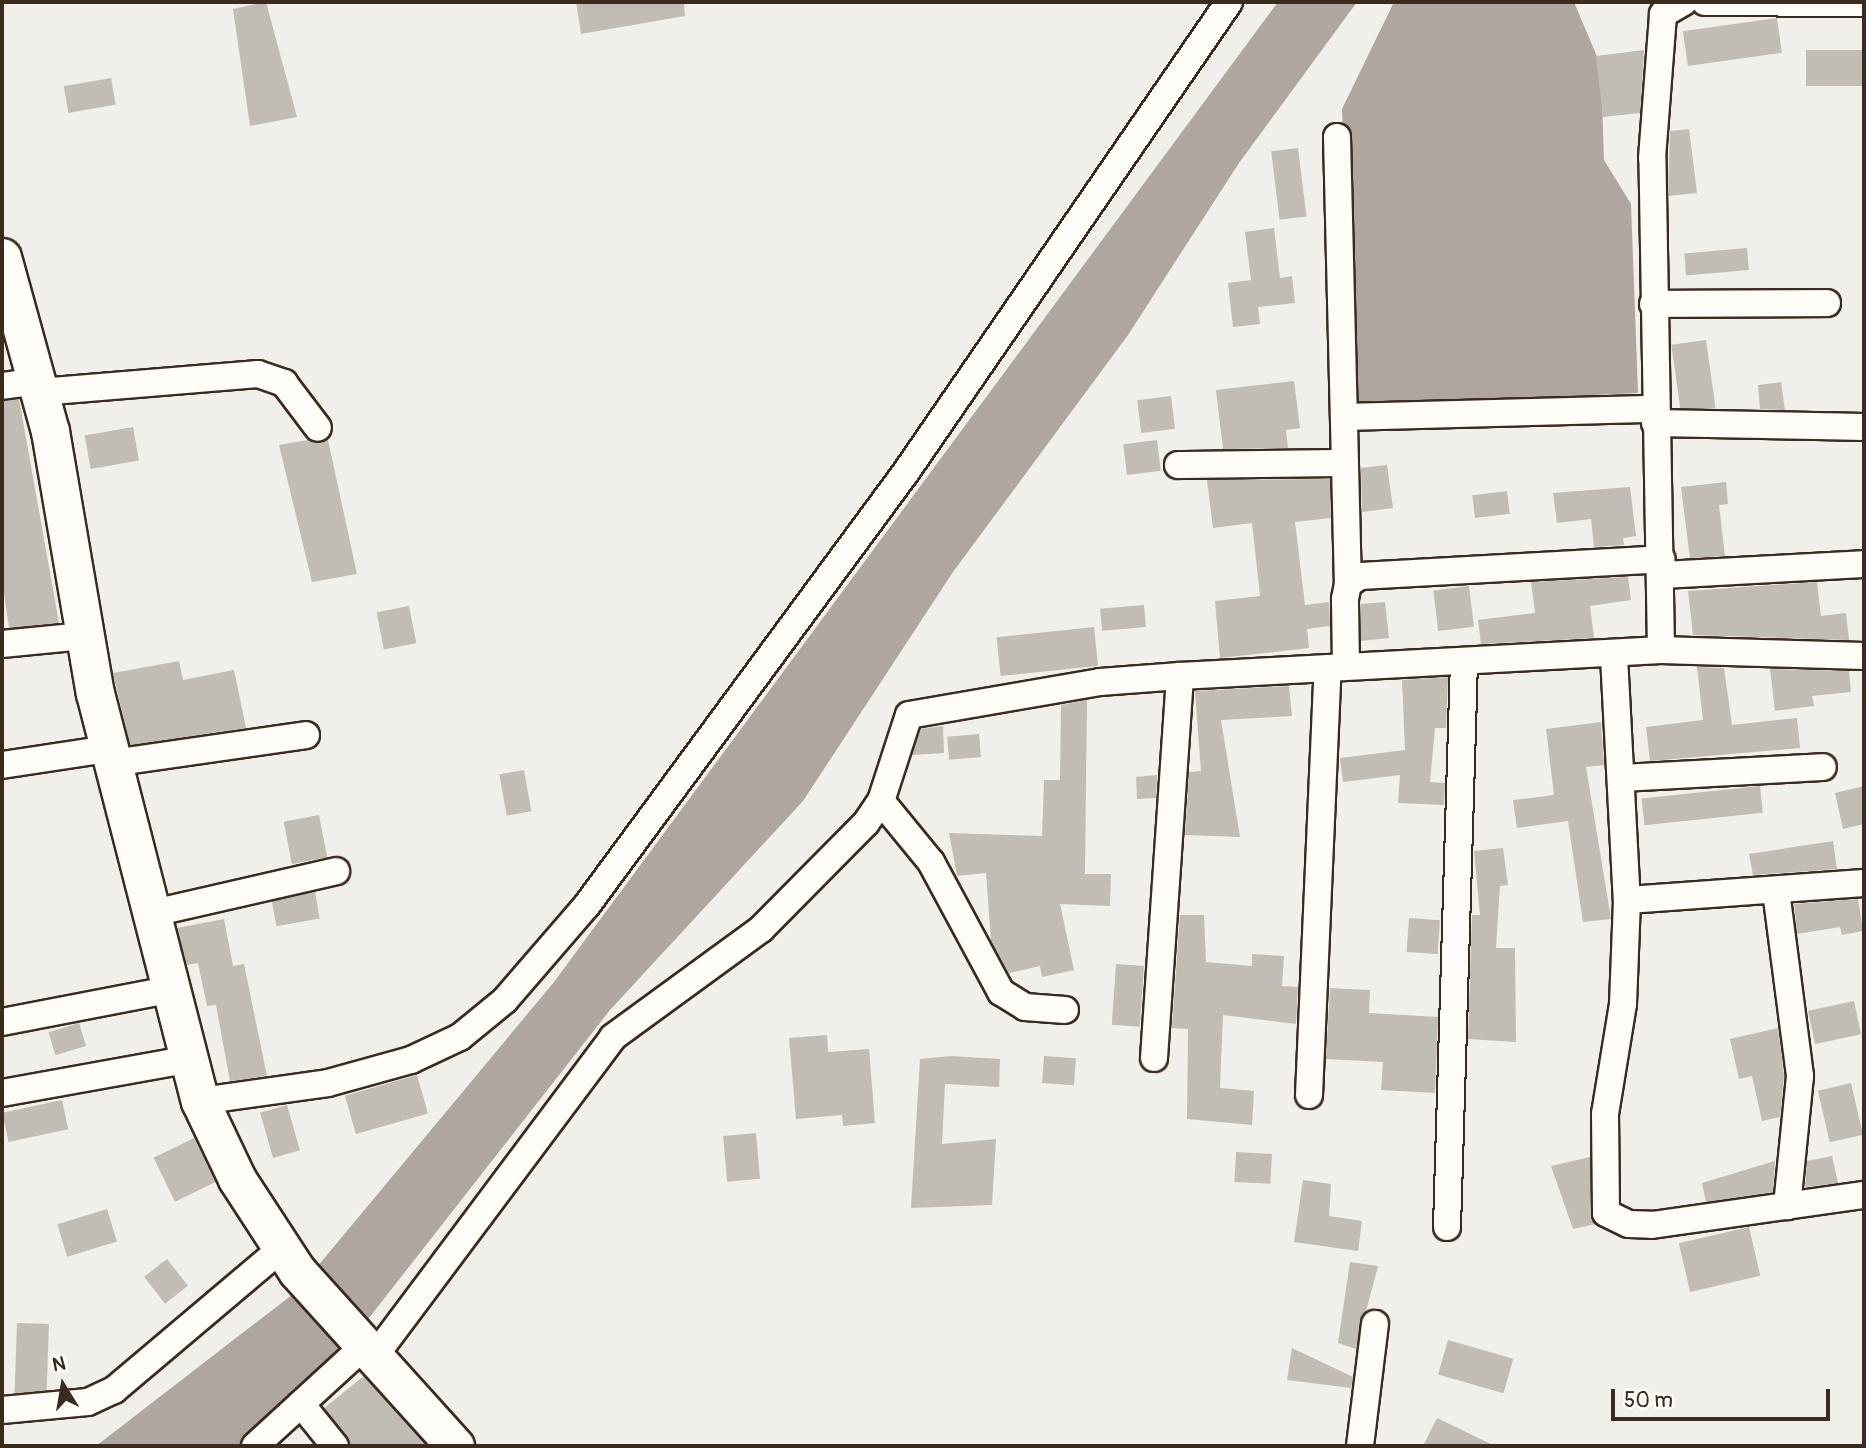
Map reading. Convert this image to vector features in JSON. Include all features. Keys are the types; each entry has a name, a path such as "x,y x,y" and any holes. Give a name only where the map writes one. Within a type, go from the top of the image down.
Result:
{"street":[{"path":"200,1101 328,1083 411,1060 460,1037 505,1000 587,905 906,472 1229,2"},
{"path":"1705,2 1864,3"},
{"path":"1661,650 1662,567 1655,416 1651,158 1669,6"},
{"path":"1309,1095 1337,667 1348,584 1337,137"},
{"path":"2,257 26,386 110,756 186,1060 200,1101 237,1179 289,1260 361,1345 455,1446"},
{"path":"1653,304 1828,303"},
{"path":"26,386 258,374 284,383 318,428"},
{"path":"1343,417 1655,416 1864,427"},
{"path":"1178,465 1345,463"},
{"path":"1348,584 1380,572 1864,564"},
{"path":"2,644 84,636"},
{"path":"255,1446 361,1345 613,1037 761,929 881,801 909,715 1100,682 1180,676 1614,656 1661,650 1864,656"},
{"path":"1614,656 1627,900 1623,1004 1605,1114 1606,1213 1629,1224 1651,1224 1864,1195"},
{"path":"1447,1227 1464,662"},
{"path":"1154,1058 1180,676"},
{"path":"2,765 306,736"},
{"path":"1621,778 1823,767"},
{"path":"881,801 931,862 1001,992 1025,1007 1065,1010"},
{"path":"149,914 335,871"},
{"path":"1627,900 1864,883"},
{"path":"1776,891 1800,1076 1787,1206"},
{"path":"2,1022 168,990"},
{"path":"2,1093 186,1060"},
{"path":"2,1410 88,1402 114,1390 289,1260"},
{"path":"1360,1446 1374,1324"},
{"path":"301,1404 335,1446"}],"shaded area":[{"path":"1278,2 1357,2 1239,163 1128,335 953,572 803,801 610,1010 322,1378 238,1446 96,1446 297,1291 554,982"},
{"path":"1394,2 1574,2 1601,66 1604,160 1631,204 1638,393 1354,406 1342,109"}],"building":[{"path":"266,2 297,117 250,126 233,9"},
{"path":"576,2 684,2 685,16 581,34"},
{"path":"1777,18 1782,53 1688,66 1683,31"},
{"path":"1644,50 1640,113 1603,117 1596,56"},
{"path":"1806,50 1864,50 1864,86 1806,86"},
{"path":"111,78 116,105 68,113 64,86"},
{"path":"1689,129 1697,193 1668,196 1670,131"},
{"path":"1298,148 1306,216 1280,220 1271,151"},
{"path":"1274,228 1280,278 1292,276 1295,303 1258,307 1260,324 1233,327 1228,283 1251,280 1245,232"},
{"path":"1747,248 1749,270 1686,275 1684,253"},
{"path":"1706,340 1716,408 1681,413 1671,345"},
{"path":"1294,381 1300,428 1286,430 1288,448 1223,449 1216,390"},
{"path":"1781,382 1785,410 1760,409 1758,385"},
{"path":"1171,396 1175,429 1141,433 1137,400"},
{"path":"19,399 59,623 9,628 2,579 2,401"},
{"path":"133,427 139,460 91,469 85,436"},
{"path":"328,440 357,574 312,582 279,445"},
{"path":"1157,440 1161,471 1127,475 1123,444"},
{"path":"1387,465 1393,508 1362,512 1361,468"},
{"path":"1330,479 1331,518 1295,522 1305,605 1329,602 1330,626 1307,629 1309,648 1220,658 1215,601 1260,596 1252,523 1213,528 1207,480"},
{"path":"1726,482 1728,504 1719,505 1725,556 1690,558 1681,487"},
{"path":"1630,487 1636,536 1623,538 1624,545 1594,547 1591,519 1557,523 1553,493"},
{"path":"1507,491 1510,514 1475,518 1472,495"},
{"path":"1628,577 1631,600 1590,606 1594,638 1481,644 1478,620 1535,613 1531,582"},
{"path":"1817,582 1821,616 1846,613 1849,640 1693,635 1688,591"},
{"path":"1469,586 1474,627 1438,631 1433,590"},
{"path":"1385,602 1389,638 1361,641 1361,604"},
{"path":"1144,605 1146,627 1102,631 1100,609"},
{"path":"409,606 416,643 384,650 377,612"},
{"path":"1094,627 1098,666 1001,676 997,637"},
{"path":"179,661 183,680 234,670 246,728 130,745 113,673"},
{"path":"1697,667 1724,668 1732,725 1797,718 1800,748 1650,761 1646,727 1703,720"},
{"path":"1770,669 1849,671 1851,692 1812,696 1814,706 1775,711"},
{"path":"1448,677 1446,728 1435,728 1430,782 1445,783 1444,805 1398,803 1400,775 1343,782 1340,758 1405,750 1402,680"},
{"path":"1289,686 1292,716 1221,720 1240,837 1185,835 1189,772 1201,771 1195,691"},
{"path":"1087,700 1085,874 1111,874 1110,906 1060,904 1074,970 1042,977 1040,966 1009,973 991,940 986,873 957,876 949,833 1042,836 1044,780 1060,780 1061,705"},
{"path":"1601,722 1604,765 1586,767 1611,919 1583,922 1568,821 1517,828 1513,800 1554,795 1546,729"},
{"path":"943,726 944,753 912,755 921,729"},
{"path":"979,734 981,757 949,760 947,737"},
{"path":"524,770 531,811 507,816 499,774"},
{"path":"1157,775 1156,798 1137,799 1136,777"},
{"path":"1760,786 1763,813 1644,825 1642,798"},
{"path":"1864,786 1864,824 1843,829 1835,793"},
{"path":"319,815 327,857 292,864 284,822"},
{"path":"1833,841 1837,869 1753,875 1749,854"},
{"path":"1503,848 1508,885 1500,886 1496,948 1515,948 1516,1042 1468,1039 1472,915 1480,915 1474,851"},
{"path":"315,892 320,919 276,926 272,900"},
{"path":"1858,899 1863,931 1842,935 1840,927 1797,934 1794,904"},
{"path":"1180,915 1204,915 1206,962 1252,966 1252,954 1284,956 1282,986 1298,987 1296,1024 1223,1015 1220,1088 1254,1091 1252,1125 1187,1119 1188,1029 1172,1028"},
{"path":"1409,918 1440,920 1438,954 1407,952"},
{"path":"224,919 233,966 244,964 267,1076 230,1081 216,1005 207,1006 198,963 187,965 177,928"},
{"path":"1116,964 1144,966 1140,1027 1112,1025"},
{"path":"1330,988 1370,990 1369,1013 1438,1017 1435,1093 1381,1090 1383,1062 1326,1059"},
{"path":"1854,1001 1861,1034 1815,1044 1808,1011"},
{"path":"79,1023 86,1046 55,1055 48,1032"},
{"path":"1778,1028 1784,1076 1780,1117 1762,1121 1752,1076 1739,1079 1730,1039"},
{"path":"827,1035 828,1052 869,1049 875,1123 843,1126 842,1115 796,1119 789,1038"},
{"path":"952,1056 1000,1059 999,1087 945,1084 942,1144 996,1139 992,1205 911,1208 920,1059"},
{"path":"1044,1056 1076,1058 1074,1085 1042,1083"},
{"path":"417,1075 428,1113 356,1134 345,1096"},
{"path":"1851,1083 1863,1135 1830,1142 1818,1091"},
{"path":"62,1100 68,1129 9,1142 2,1113"},
{"path":"287,1105 300,1150 273,1158 260,1113"},
{"path":"756,1133 760,1179 727,1182 723,1136"},
{"path":"194,1138 215,1182 175,1202 154,1158"},
{"path":"1236,1152 1272,1154 1270,1184 1234,1182"},
{"path":"1832,1156 1838,1183 1805,1187 1807,1161"},
{"path":"1590,1157 1596,1224 1573,1229 1551,1166"},
{"path":"1775,1161 1773,1192 1706,1202 1702,1183"},
{"path":"1303,1180 1331,1184 1329,1216 1362,1221 1358,1251 1294,1242"},
{"path":"107,1209 117,1242 67,1257 57,1224"},
{"path":"1749,1227 1760,1276 1690,1292 1679,1243"},
{"path":"167,1259 188,1286 165,1304 144,1277"},
{"path":"1350,1262 1378,1266 1356,1349 1338,1343"},
{"path":"17,1323 49,1324 47,1394 15,1393"},
{"path":"1448,1340 1513,1359 1503,1393 1438,1375"},
{"path":"1292,1348 1353,1377 1351,1388 1287,1380"},
{"path":"364,1376 427,1446 350,1446 324,1408"},
{"path":"1437,1418 1495,1446 1423,1446"}]}
